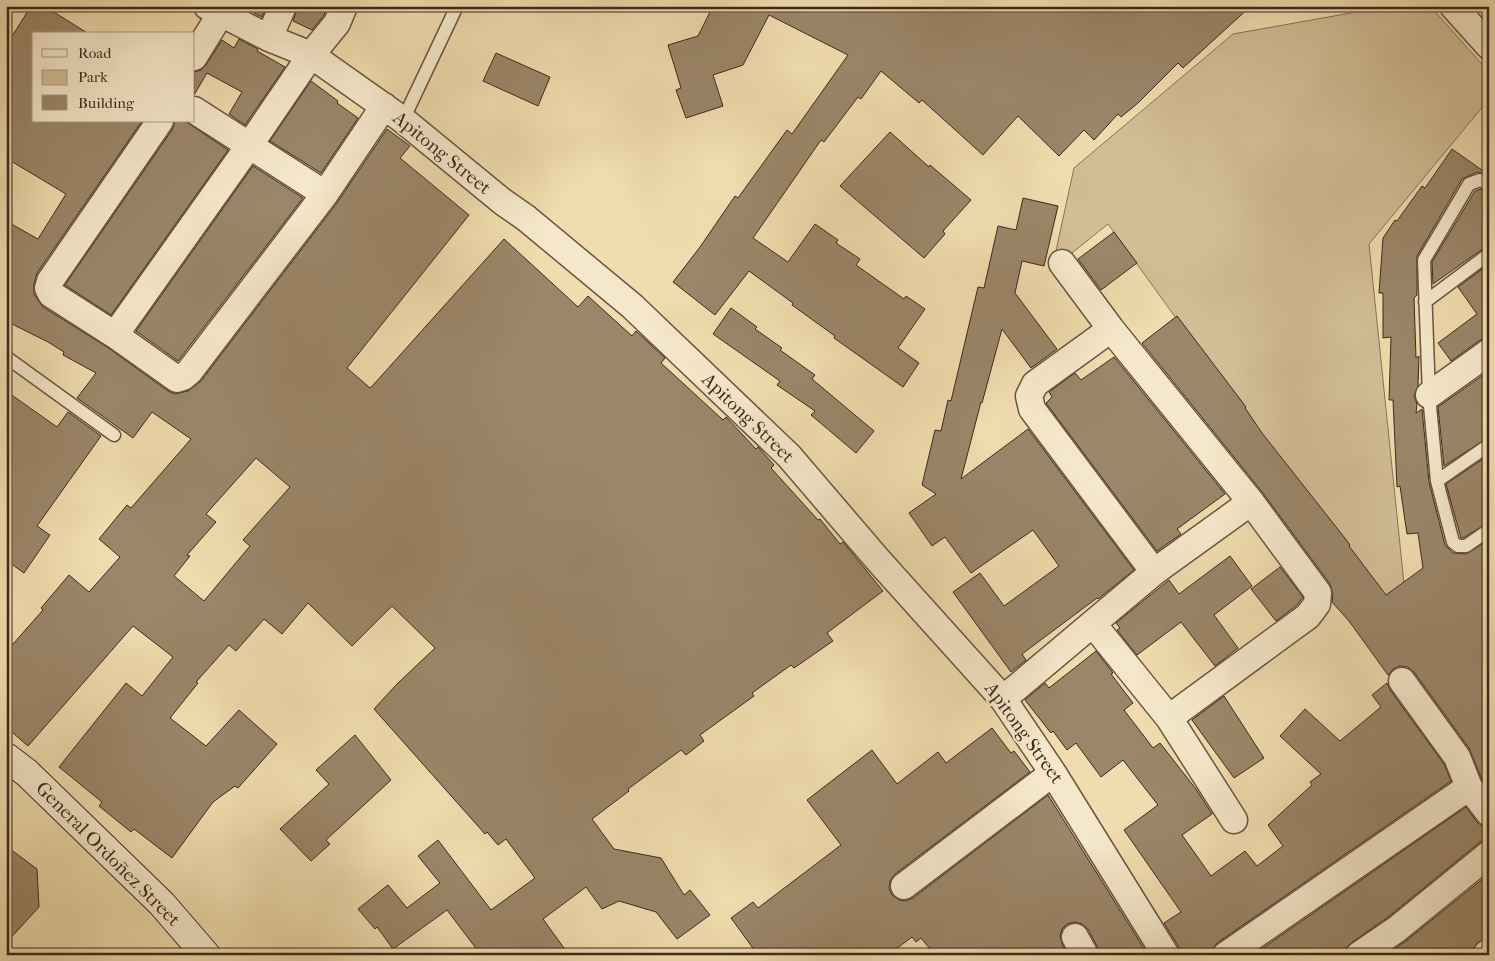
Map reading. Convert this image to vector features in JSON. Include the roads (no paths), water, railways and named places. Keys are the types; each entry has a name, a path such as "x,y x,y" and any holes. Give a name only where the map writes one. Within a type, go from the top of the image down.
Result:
{"main road":[{"name":"General Ordoñez Street","path":"6,757 27,773 162,904 206,955"}],"street":[{"path":"269,38 283,6"},
{"path":"115,335 311,55 337,23 344,6"},
{"path":"1453,6 1489,46"},
{"path":"195,55 214,10"},
{"name":"Apitong Street","path":"214,10 269,38 311,55 393,113 503,202 526,218 632,306 789,456 878,560 1003,699 1053,772 1166,955"},
{"path":"195,111 324,194"},
{"path":"159,122 50,280 48,288 51,294 115,335 177,379 189,372 324,194 393,113"},
{"path":"1062,263 1111,329 1251,502 1318,594 1317,604 1308,616 1169,718"},
{"path":"1111,329 1035,384 1029,396 1032,409 1154,572"},
{"path":"1429,395 1489,352"},
{"path":"1003,699 1154,572 1251,502"},
{"path":"1093,624 1169,718 1234,820"},
{"path":"1402,681 1457,757 1470,787 1489,814"},
{"path":"904,886 1053,772"},
{"path":"1226,955 1470,787"},
{"path":"1359,955 1397,929 1489,854"}],"lane":[{"path":"393,113 456,6"},
{"path":"1489,184 1480,180 1469,184 1424,260 1429,395 1436,481 1452,542 1458,546 1466,546 1489,530"},
{"path":"1425,302 1489,254"},
{"path":"6,357 114,435"},
{"path":"1436,481 1489,445"}]}
